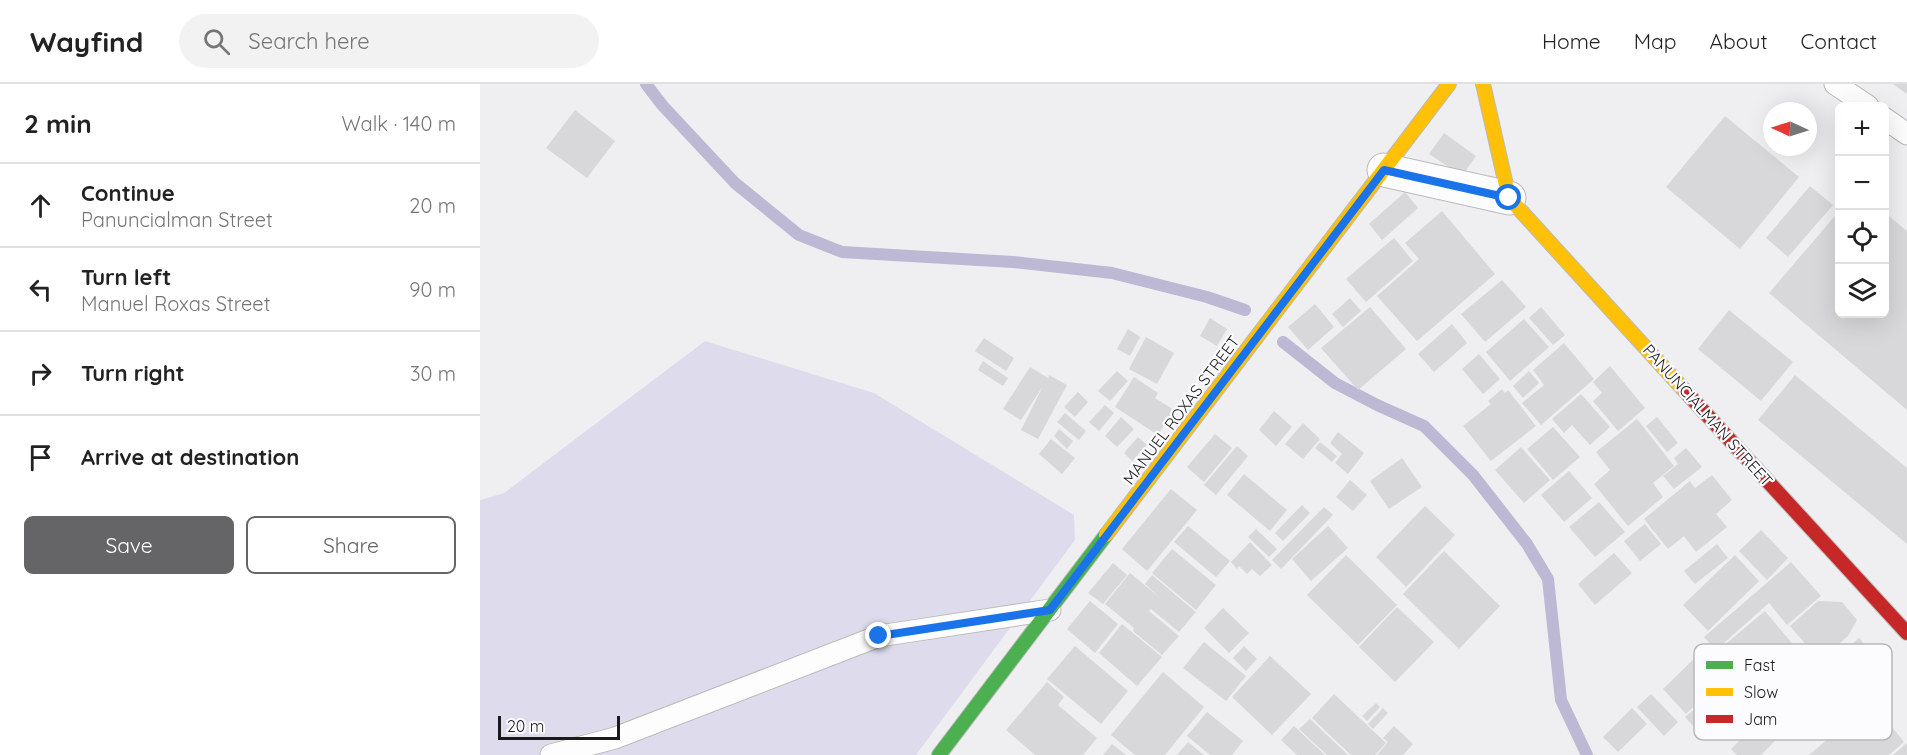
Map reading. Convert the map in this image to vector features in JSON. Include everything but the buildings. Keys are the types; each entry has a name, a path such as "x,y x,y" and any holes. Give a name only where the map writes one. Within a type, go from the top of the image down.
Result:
{"street":[{"name":"MANUEL ROXAS STREET","path":"939,755 1449,84"},
{"name":"PANUNCIALMAN STREET","path":"1483,84 1509,198 1907,633"},
{"path":"1384,170 1509,198"}],"lane":[{"path":"1835,84 1862,102"},
{"path":"1889,121 1907,134"},
{"path":"551,755 615,738 879,636 1050,610"}],"shaded area":[{"path":"705,341 874,393 1074,515 1075,540 916,755 480,755 480,500 504,493"}],"waterway":[{"path":"646,84 663,106 735,183 799,235 842,252 1013,262 1112,273 1207,297 1245,310"},
{"path":"1283,342 1335,383 1424,426 1473,475 1527,544 1548,579 1561,700 1587,755"}],"traffic: fast":[{"path":"939,755 1106,535"}],"traffic: slow":[{"path":"1106,535 1449,84"},
{"path":"1483,84 1509,198 1685,391"}],"traffic: jam":[{"path":"1685,391 1907,633"}],"route":[{"path":"879,636 1050,610 1384,170 1509,198"}]}
